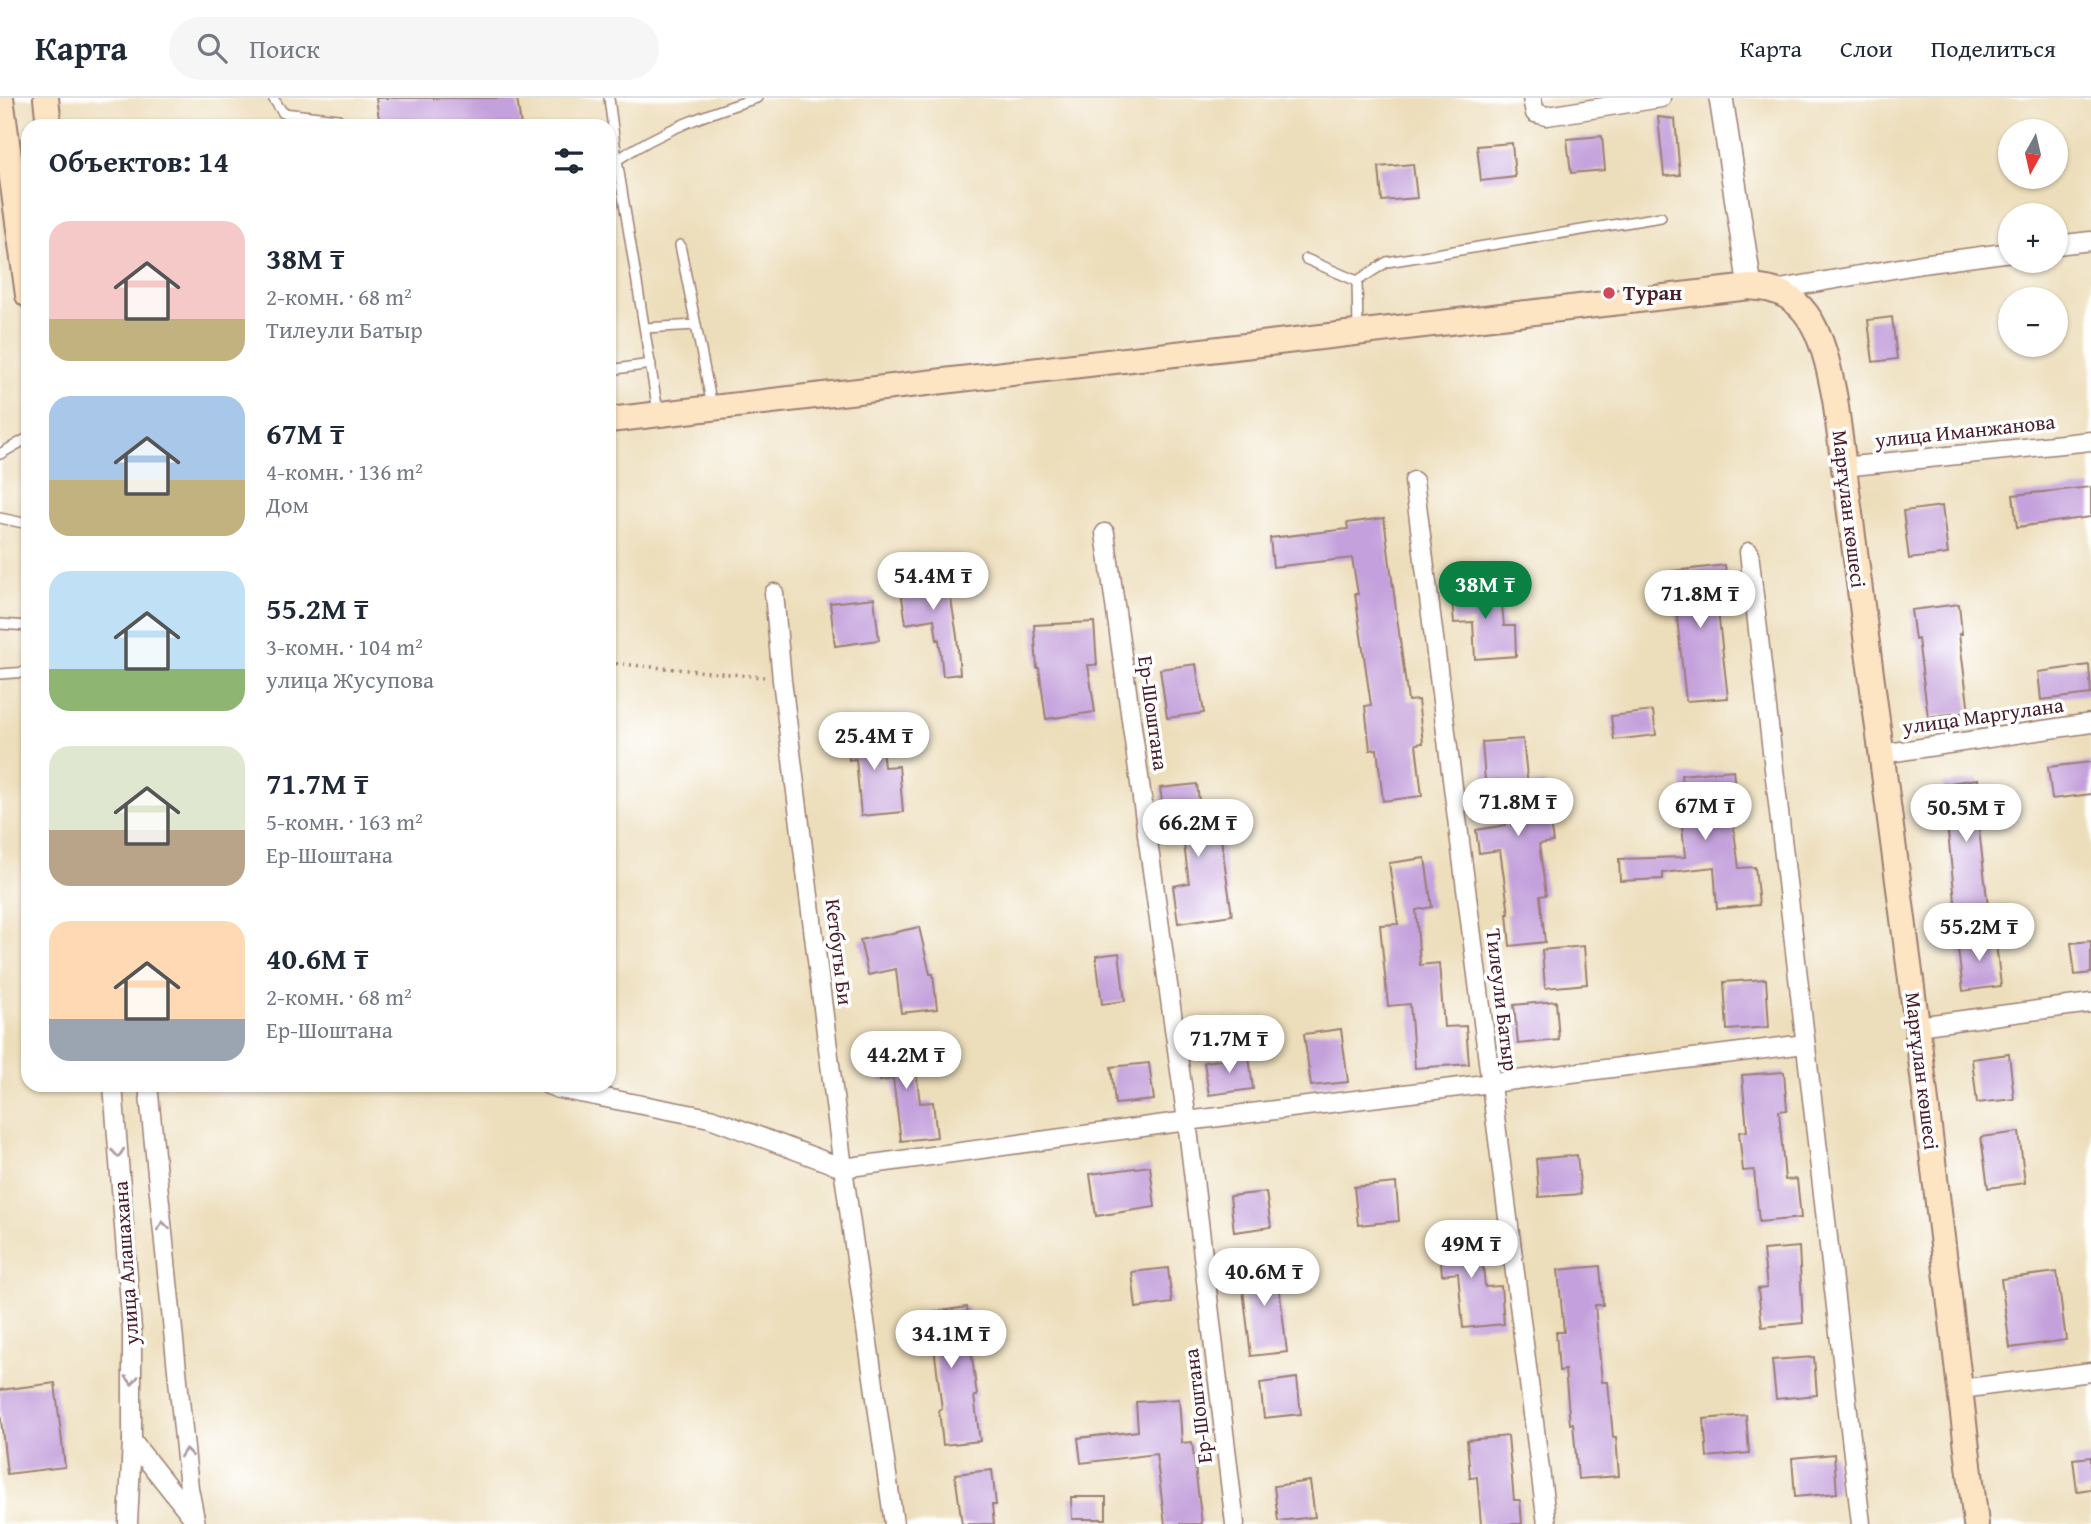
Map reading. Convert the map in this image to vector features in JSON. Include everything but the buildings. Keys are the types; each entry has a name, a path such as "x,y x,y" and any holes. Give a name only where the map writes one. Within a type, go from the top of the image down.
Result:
{"main road":[{"path":"1,98 21,244"},
{"path":"46,98 48,119"},
{"name":"Марғұлан көшесі","path":"616,419 1749,287 1774,290 1800,308 1815,327 1827,361 1832,386 1917,1026 1976,1524"}],"street":[{"path":"1532,98 1535,113 1547,116 1661,98"},
{"path":"1721,98 1749,287"},
{"path":"2068,244 2091,241"},
{"path":"1774,290 1998,254"},
{"name":"улица Иманжанова","path":"1843,467 2091,441"},
{"name":"Тилеули Батыр","path":"1414,481 1547,1524"},
{"name":"Ер-Шоштана","path":"1105,533 1187,1121 1235,1524"},
{"path":"1749,552 1861,1524"},
{"name":"Кетбугы Би","path":"774,593 782,680 842,1168 894,1524"},
{"name":"улица Маргулана","path":"1881,754 2091,723"},
{"path":"1917,1026 2091,1003"},
{"path":"575,1092 710,1118 842,1168 1187,1121 1805,1044"},
{"name":"улица Алашахана","path":"114,1092 132,1329 132,1441 128,1524"},
{"path":"149,1092 189,1488 195,1522"},
{"path":"1961,1389 2091,1372"},
{"path":"132,1441 195,1522"}],"lane":[{"path":"273,98 284,113 338,119"},
{"path":"609,98 610,119"},
{"path":"616,158 640,144 703,116 757,98"},
{"path":"616,176 645,328 658,414"},
{"path":"1357,281 1387,262 1661,217"},
{"path":"680,245 712,408"},
{"path":"1306,259 1357,281"},
{"path":"1357,281 1358,333"},
{"path":"645,328 696,325"},
{"path":"616,369 651,364"},
{"path":"0,454 21,442"},
{"path":"0,518 21,522"},
{"path":"0,624 21,626"},
{"path":"0,674 21,672"}],"path":[{"path":"616,664 782,680"}],"place":[{"name":"Туран","path":"1609,293"}]}
